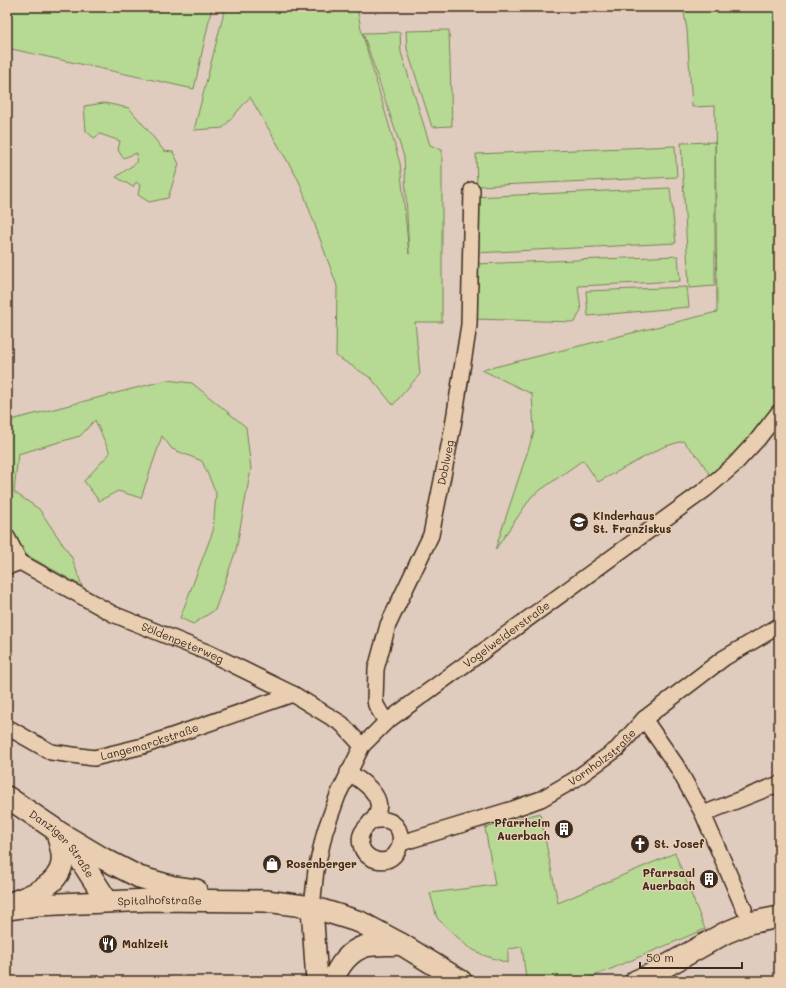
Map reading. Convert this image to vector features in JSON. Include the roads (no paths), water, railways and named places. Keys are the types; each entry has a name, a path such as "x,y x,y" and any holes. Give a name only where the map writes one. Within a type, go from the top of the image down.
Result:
{"street":[{"name":"Doblweg","path":"386,722 376,705 375,700 376,669 388,625 431,535 453,426 469,325 472,190"},
{"name":"Vogelweiderstraße","path":"312,907 316,870 324,831 348,772 362,746 386,722 706,489 734,465 758,439 779,412"},
{"name":"Söldenpeterweg","path":"7,537 14,564 113,614 209,653 293,694 342,724 362,746"},
{"name":"Vornholzstraße","path":"401,843 514,809 541,799 574,780 617,749 644,720 724,658 779,626"},
{"name":"Langemarckstraße","path":"7,727 51,752 94,758 143,746 293,694"},
{"path":"644,720 676,765 703,814 744,909"},
{"path":"348,772 361,780 373,792 377,799 378,807 376,815 364,828 361,836 362,848 370,858 378,860 388,859 397,853 401,843 400,834 396,826 388,821 379,820 370,822"},
{"path":"703,814 779,784"},
{"name":"Danziger Straße","path":"7,797 56,830 75,851 107,901"},
{"path":"56,830 139,877 174,887 266,901"},
{"path":"7,904 33,896 56,879 62,867 62,854 56,830"},
{"name":"Spitalhofstraße","path":"7,909 36,904 151,900 266,901 312,907 360,922 401,944 462,981"},
{"path":"312,907 317,981"},
{"path":"636,981 650,975 725,933 749,923 779,917"},
{"path":"333,981 342,963 354,953 366,946 401,944"}],"place":[{"name":"Kinderhaus St. Franziskus","path":"579,522"},
{"name":"Pfarrheim Auerbach","path":"564,829"},
{"name":"St. Josef","path":"640,844"},
{"name":"Rosenberger","path":"272,864"},
{"name":"Pfarrsaal Auerbach","path":"709,879"},
{"name":"Mahlzeit","path":"108,944"}]}
